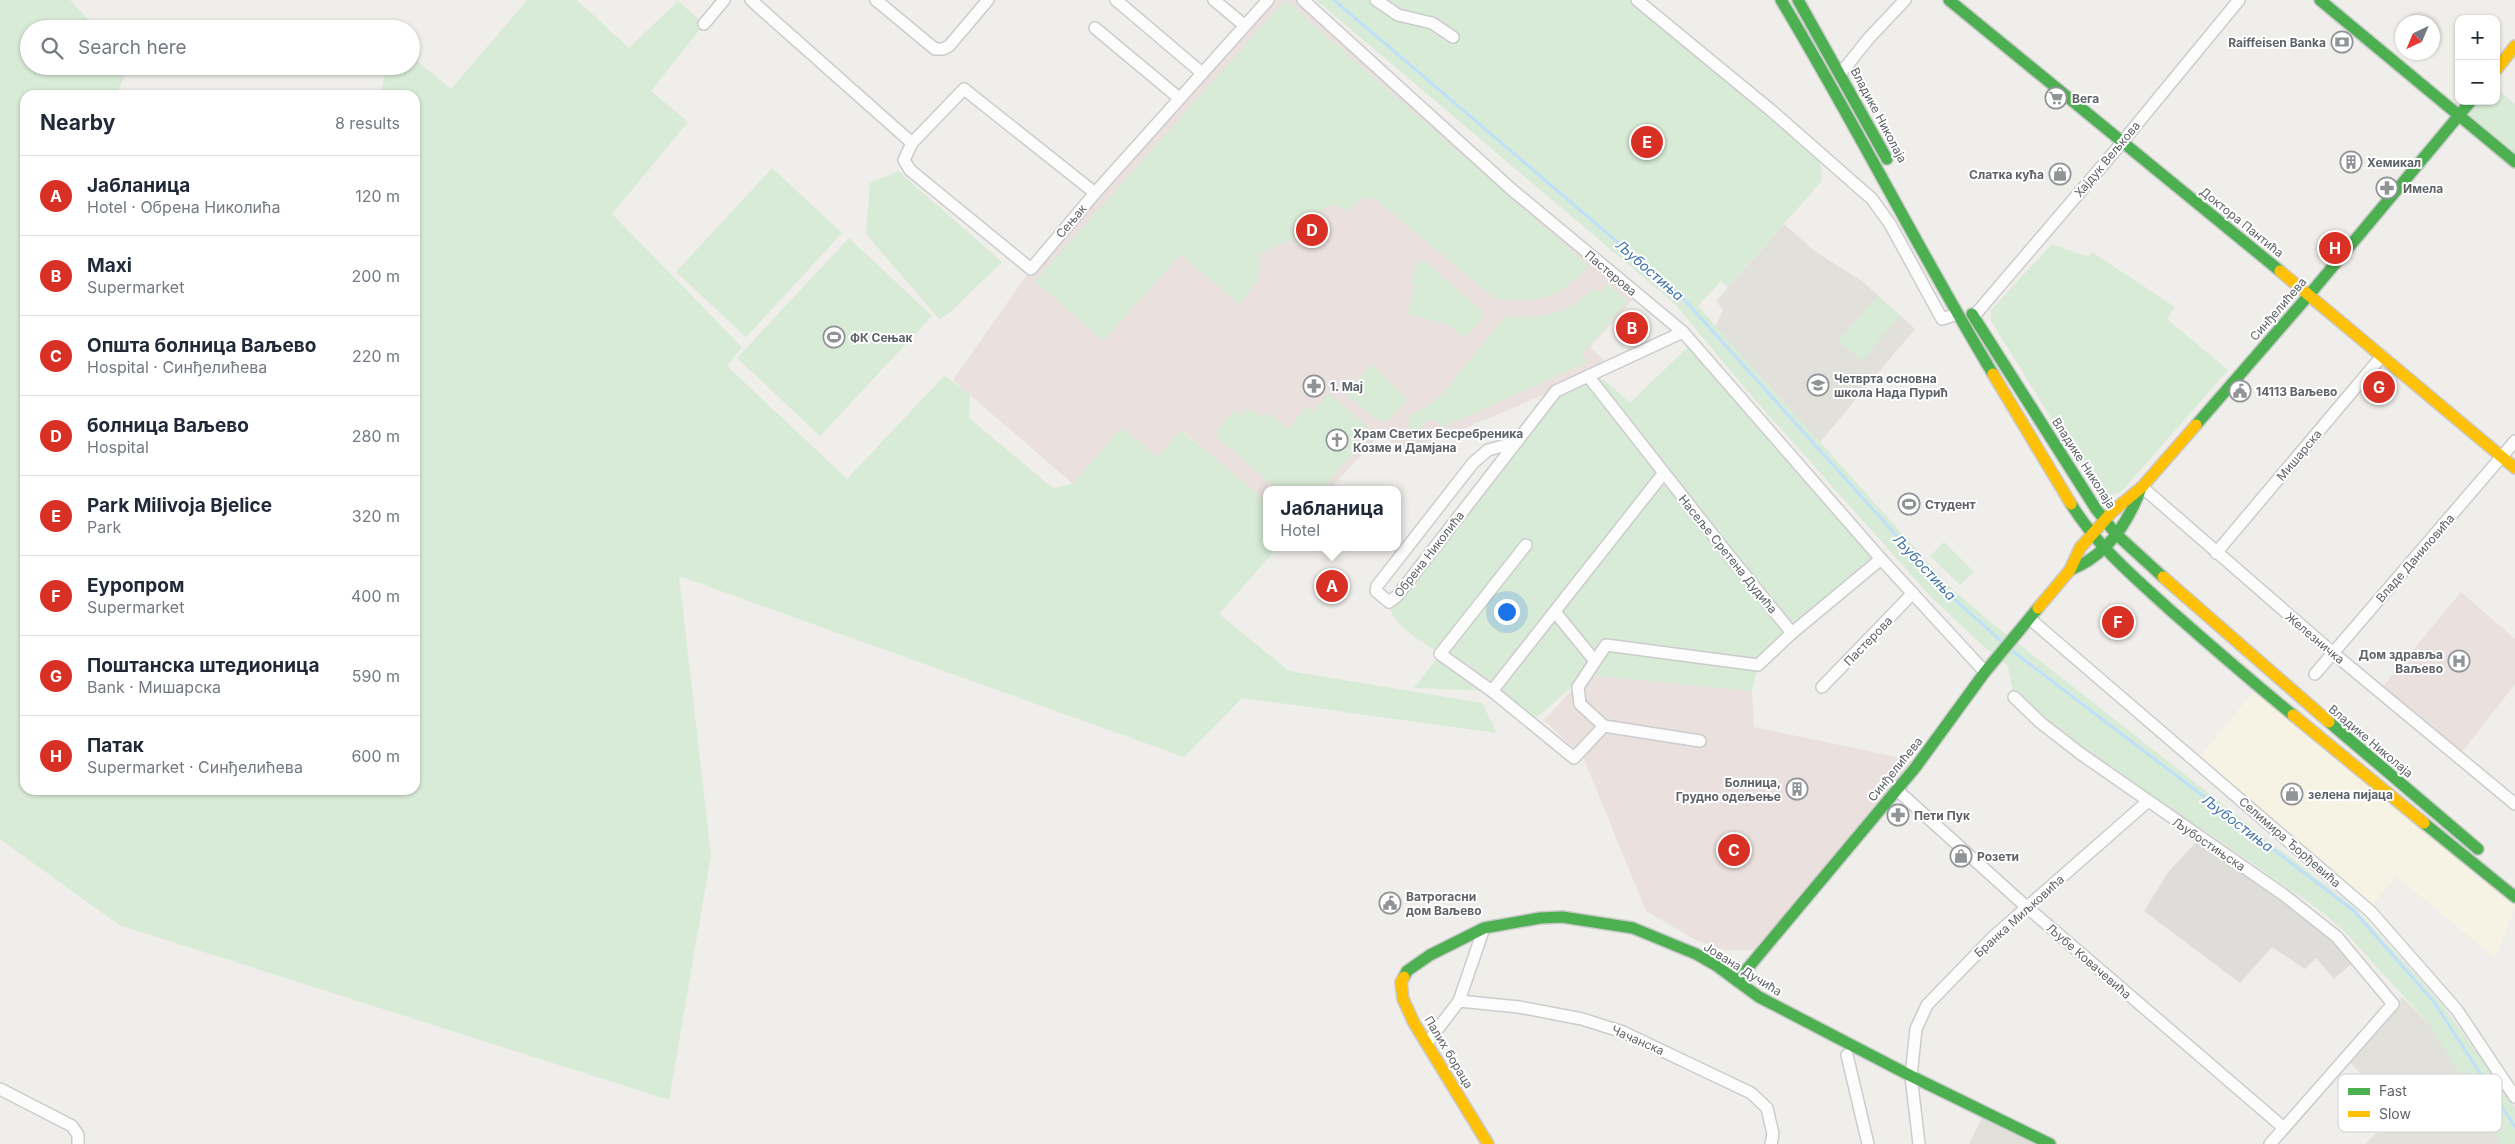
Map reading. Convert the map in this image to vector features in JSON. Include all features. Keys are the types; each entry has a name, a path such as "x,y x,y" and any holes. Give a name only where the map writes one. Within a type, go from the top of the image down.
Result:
{"main road":[{"path":"1781,0 1833,86 1957,314 2073,509 2103,548 2165,606 2285,711 2515,897"},
{"name":"Владике Николаја","path":"1798,0 1892,168"},
{"name":"Доктора Пантића","path":"1950,0 2309,295 2515,468"},
{"path":"2320,0 2515,162"},
{"path":"2500,65 2515,46"},
{"name":"Синђелићева","path":"1737,981 1897,790 1985,672 2070,570 2080,548 2105,520 2142,487 2309,295 2468,105"},
{"name":"Владике Николаја","path":"1966,303 2096,509 2116,534 2234,641 2485,855"},
{"name":"Синђелићева","path":"2070,570 2083,566 2116,534 2129,517 2142,487"},
{"name":"Јована Дучића","path":"1407,971 1430,954 1484,928 1540,918 1562,917 1632,928 1696,954 1759,997 1911,1076 2050,1144"},
{"name":"Палих бораца","path":"1407,971 1401,982 1403,999 1427,1043 1488,1144"}],"street":[{"path":"704,24 724,0"},
{"path":"751,0 764,4 912,143"},
{"path":"876,0 935,49 943,49 950,46 988,0"},
{"path":"1116,0 1202,73"},
{"path":"1214,0 1244,25"},
{"path":"1095,193 1268,0"},
{"name":"Пастерова","path":"1303,0 1510,188 1684,332 1881,559 1985,672"},
{"path":"1376,0 1398,14 1432,23 1454,37"},
{"path":"1637,0 1773,112 1872,199 1890,224 1942,319 1957,314"},
{"path":"1841,74 1869,38 1905,0"},
{"name":"Хајдук Вељкова","path":"1974,316 2123,142 2239,0"},
{"path":"1096,28 1179,98"},
{"name":"Сењак","path":"964,89 1095,193 1031,269 910,170 904,160 912,143 964,89"},
{"name":"Обрена Николића","path":"1517,442 1488,450 1473,463 1377,586 1376,591 1379,596 1389,602 1393,601 1517,442 1556,391 1684,332"},
{"name":"Мишарска","path":"2216,553 2382,356"},
{"name":"Насеље Сретена Дудића","path":"1588,376 1663,474 1792,633"},
{"name":"Владе Даниловића","path":"2315,674 2515,441"},
{"path":"1492,691 1663,474"},
{"name":"Железничка","path":"2142,487 2333,654 2515,804"},
{"path":"1526,545 1440,654 1492,691 1574,758 1604,726"},
{"path":"1700,741 1604,726 1580,704 1578,687 1606,645 1758,665 1792,633 1881,559"},
{"name":"Пастерова","path":"1822,687 1913,594"},
{"path":"1555,612 1595,661"},
{"name":"Селимира Ђорђевића","path":"2030,619 2371,912 2457,1010 2500,1074"},
{"name":"Љубостињска","path":"2014,697 2060,739 2147,802 2284,895 2336,937 2393,1004 2284,1128"},
{"name":"Љубе Ковачевића","path":"1897,790 2027,908 2284,1128"},
{"name":"Бранка Миљковића","path":"1919,1144 1911,1076 1916,1029 1927,1005 1992,938 2147,802"},
{"path":"1427,1043 1459,1000 1484,928"},
{"name":"Чачанска","path":"1459,1000 1519,1007 1582,1019 1623,1032 1751,1093 1767,1108 1773,1134 1771,1144"},
{"path":"1847,1055 1868,1144"},
{"name":"Селимира Ђорђевића","path":"2502,1077 2515,1096"},
{"path":"0,1089 72,1126 78,1135 78,1144"},
{"path":"2270,1144 2284,1128"}],"shaded area":[{"path":"1268,0 1303,0 1637,295 1590,347 1611,366 1407,453 1381,433 1333,486 1263,486 1263,499 1182,430 1157,457 1122,427 1073,484 953,380 1031,269"},
{"name":"Четврта основна школа Нада Пурић","path":"1784,224 1816,252 1862,281 1915,329 1820,442 1715,327 1723,310 1716,301"},
{"name":"Дом здравља Ваљево","path":"2461,592 2515,639 2515,684 2458,757 2379,691"},
{"path":"1586,675 1752,691 1754,727 1920,762 1762,950 1725,950 1696,940 1646,911 1583,757 1544,720"},
{"path":"2255,690 2515,897 2515,908 2495,958 2396,876 2371,906 2196,761"},
{"path":"2200,838 2284,895 2356,960 2334,979 2316,958 2305,969 2272,947 2240,983 2144,911 2169,871"},
{"path":"2402,997 2430,1025 2460,1074 2361,1074 2346,1058"},
{"path":"1984,1113 2050,1144 1969,1144"},
{"path":"2378,1132 2494,1132 2501,1144 2365,1144"}],"green space":[{"path":"0,0 70,0 89,20 20,20 20,75 125,75 118,90 20,90 20,795 420,795 420,90 381,90 385,75 420,75 420,63 451,89 527,0 577,0 629,48 678,1 704,24 651,91 688,122 612,214 742,347 727,366 847,479 944,376 970,394 969,418 1053,488 1073,484 1122,427 1157,457 1181,430 1263,499 1263,551 1274,551 1219,614 1289,671 1482,703 1497,733 1242,698 1184,757 679,576 711,855 669,1100 119,925 0,839"},
{"path":"1285,0 1589,266 1568,285 1547,297 1523,301 1494,298 1374,198 1364,198 1345,211 1333,204 1316,213 1316,228 1260,254 1258,279 1240,304 1180,255 1103,341 1035,281"},
{"path":"1316,0 1637,0 1817,150 1822,172 1821,182 1728,287 1721,281 1698,306 1950,587 1993,624 2355,908 2442,1004 2492,1074 2459,1074 2430,1025 2344,931 2322,912 2204,830 2147,802 2014,697 2008,666 1981,644 1931,597 1749,393 1675,304"},
{"path":"2500,91 2515,104 2515,162 2460,115 2468,105 2500,105"},
{"path":"772,168 842,233 746,337 676,272"},
{"path":"898,171 1002,262 949,313 939,319 866,234 870,183"},
{"name":"ФК Сењак","path":"849,238 932,316 820,436 737,358"},
{"path":"2052,244 2088,257 2092,252 2175,307 2167,319 2228,370 2123,490 2110,496 2097,492 1991,321 1991,310"},
{"path":"1420,260 1426,262 1482,311 1483,318 1464,338 1449,325 1408,314 1415,285 1411,284 1416,263"},
{"path":"1608,284 1628,301 1582,355 1588,362 1441,428 1435,419 1423,423 1422,432 1410,431 1409,416 1431,404 1441,395 1504,318 1555,313 1582,299 1594,289 1600,292"},
{"path":"1878,296 1900,316 1862,361 1838,341"},
{"path":"1692,343 1881,559 1758,665 1752,691 1586,675 1537,717 1492,691 1414,688 1440,654 1401,626 1391,611 1389,602 1556,391 1603,379 1630,403"},
{"path":"1372,364 1405,397 1405,404 1386,422 1379,421 1345,393"},
{"path":"1328,393 1367,426 1370,431 1368,437 1325,486 1273,486 1217,437 1217,432 1234,410 1241,416 1246,408 1263,418 1268,413 1288,429 1306,407 1313,412"},
{"name":"Студент","path":"1944,542 1974,572 1960,585 1930,556"},
{"path":"2502,1088 2515,1108 2515,1144 2501,1144 2494,1132 2502,1132"}],"waterway":[{"name":"Љубостиња","path":"1334,0 1682,297 1950,595 2002,642"},
{"name":"Љубостиња","path":"2011,650 2353,910 2434,1002 2481,1074"},
{"name":"Љубостиња","path":"2502,1107 2515,1127"}],"traffic: fast":[{"path":"1781,0 1993,374"},
{"path":"1798,0 1887,159"},
{"path":"1949,0 2280,271"},
{"path":"2320,0 2515,162"},
{"path":"2196,425 2309,295 2468,105"},
{"path":"1972,314 2096,509 2116,534 2163,577"},
{"path":"2070,570 2094,556 2114,537 2129,514 2141,488"},
{"path":"2071,504 2092,533 2129,572 2169,609 2293,715"},
{"path":"1737,981 1915,768 1985,672 2038,608"},
{"path":"2329,722 2478,849"},
{"path":"2424,823 2515,897"},
{"path":"1404,977 1407,971 1430,955 1484,928 1540,918 1562,917 1633,928 1696,954 1717,966 1759,997 1911,1076 2050,1144"}],"traffic: slow":[{"path":"2500,65 2515,46"},
{"path":"2280,271 2515,468"},
{"path":"1993,374 2071,504"},
{"path":"2038,608 2070,570 2080,548 2112,512 2142,487 2196,425"},
{"path":"2163,577 2329,722"},
{"path":"2293,715 2424,823"},
{"path":"1404,977 1401,982 1403,999 1414,1023 1488,1144"}],"place":[{"name":"Raiffeisen Banka","path":"2342,42"},
{"name":"Вега","path":"2056,98"},
{"name":"Park Milivoja Bjelice","path":"1647,142"},
{"name":"Хемикал","path":"2351,162"},
{"name":"Слатка кућа","path":"2060,174"},
{"name":"Имела","path":"2387,188"},
{"name":"болница Ваљево","path":"1312,230"},
{"name":"Патак","path":"2335,248"},
{"name":"Maxi","path":"1632,328"},
{"name":"ФК Сењак","path":"834,337"},
{"name":"Четврта основна школа Нада Пурић","path":"1818,385"},
{"name":"1. Мај","path":"1314,386"},
{"name":"Поштанска штедионица","path":"2379,387"},
{"name":"14113 Ваљево","path":"2240,391"},
{"name":"Храм Светих Бесребреника Козме и Дамјана","path":"1337,440"},
{"name":"Студент","path":"1909,504"},
{"name":"Јабланица","path":"1332,586"},
{"name":"Еуропром","path":"2118,622"},
{"name":"Дом здравља Ваљево","path":"2459,661"},
{"name":"Болница, Грудно одељење","path":"1797,789"},
{"name":"зелена пијаца","path":"2292,794"},
{"name":"Пети Пук","path":"1898,815"},
{"name":"Општа болница Ваљево","path":"1734,850"},
{"name":"Розети","path":"1961,856"},
{"name":"Ватрогасни дом Ваљево","path":"1390,903"}]}
